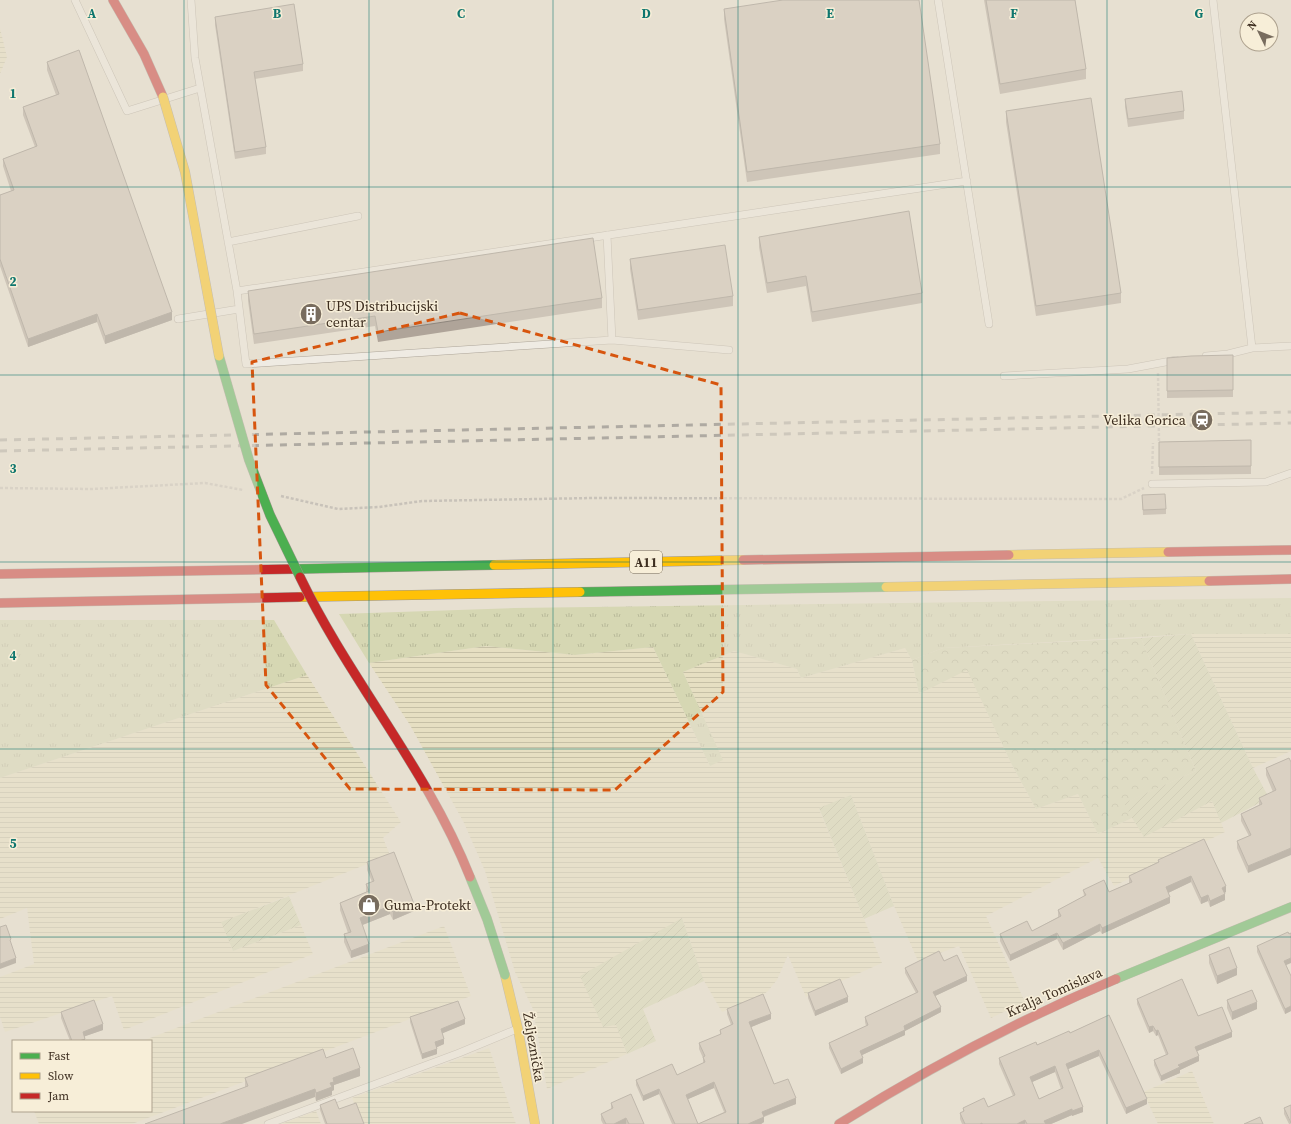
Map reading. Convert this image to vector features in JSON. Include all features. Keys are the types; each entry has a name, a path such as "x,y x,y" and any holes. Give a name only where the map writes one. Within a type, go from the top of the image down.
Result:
{"main road":[{"name":"Željeznička","path":"113,0 144,54 163,97 185,172 220,361 249,460 270,515 314,606 343,656 419,775 459,848 485,912 505,975 518,1029 535,1124"},
{"name":"A11","path":"0,574 1291,550"},
{"name":"A11","path":"0,603 1291,579"},
{"name":"Kralja Tomislava","path":"839,1124 891,1091 994,1034 1185,951 1291,907"}],"lane":[{"path":"75,0 127,111 200,88"},
{"path":"191,0 194,58 237,291 246,364 612,340 729,350"},
{"path":"938,0 989,324"},
{"path":"1213,0 1252,348"},
{"path":"237,291 966,181"},
{"path":"228,242 358,216"},
{"path":"607,235 612,340"},
{"path":"178,319 239,309"},
{"path":"1197,358 1228,354 1252,348 1291,346"},
{"path":"1004,376 1128,368 1181,359"},
{"path":"1152,484 1266,482 1291,473"},
{"path":"268,1124 459,1053 518,1029"}],"path":[{"path":"1158,362 1160,442"},
{"path":"279,496 338,509 379,507 422,501 578,498 1121,499 1152,484 1153,443"},
{"path":"0,488 92,489 205,483 249,491"}],"highlighted area":[{"path":"460,313 721,385 723,692 615,790 350,789 266,685 252,362"}],"shaded area":[{"path":"0,28 7,57 0,74"},
{"path":"1191,634 1291,634 1291,751 1253,768"},
{"path":"486,646 575,655 653,647 710,766 722,759 683,672 734,651 797,669 801,678 905,648 912,660 919,694 967,669 1012,765 1036,809 1078,794 1098,834 1132,818 1144,836 1212,801 1225,832 1114,886 1098,858 986,916 1025,1002 991,1018 959,946 918,961 894,906 851,795 819,809 882,963 806,997 788,955 777,980 768,991 759,998 722,1012 704,981 682,918 603,1027 616,1024 627,1054 547,1089 533,1009 515,972 485,871 464,823 410,725 369,663"},
{"path":"307,675 401,822 383,838 390,855 222,922 233,951 301,925 313,954 124,1030 112,996 5,1032 0,1017 0,977 34,964 27,908 0,919 0,778"},
{"path":"444,926 471,996 132,1124 39,1124 34,1112 152,1112 152,1040 145,1040"},
{"path":"489,1048 516,1124 362,1124 352,1098"},
{"path":"1192,1071 1214,1124 1158,1124 1143,1092"},
{"path":"316,1111 321,1124 281,1124"}],"green space":[{"path":"1291,598 1291,634 1191,634 943,648 912,660 905,648 801,678 797,669 734,651 683,672 723,760 710,766 653,647 575,655 486,646 369,663 339,614 514,608"},
{"path":"0,620 274,620 307,675 0,778"},
{"path":"1191,634 1253,768 1269,798 1221,823 1212,801 1144,837 1124,803 1196,771 1141,638"},
{"path":"1141,638 1196,771 1125,803 1132,818 1098,834 1078,794 1036,809 1012,765 967,670 919,694 912,660 943,648"},
{"path":"851,795 894,906 864,919 819,808"},
{"path":"289,896 301,925 233,951 221,922"},
{"path":"682,918 704,981 643,1009 656,1041 627,1054 616,1025 603,1027 580,976"}],"building":[{"path":"783,0 919,0 940,144 747,172 724,9"},
{"path":"986,0 1075,0 1086,69 1000,84"},
{"path":"294,4 303,64 254,72 266,147 235,152 215,17"},
{"path":"79,50 172,312 105,336 97,314 28,339 0,259 0,195 14,190 3,159 37,146 23,107 59,94 47,62"},
{"path":"1182,91 1184,111 1128,119 1125,99"},
{"path":"1091,98 1121,293 1036,306 1006,111"},
{"path":"909,211 922,293 812,312 806,276 767,283 759,237"},
{"path":"593,238 602,298 378,332 375,316 254,334 248,291"},
{"path":"725,245 733,296 638,310 630,259"},
{"path":"1233,355 1233,390 1167,391 1167,358"},
{"path":"1251,440 1251,466 1159,467 1159,442"},
{"path":"1165,494 1166,509 1143,510 1142,495"},
{"path":"1289,758 1291,762 1291,848 1248,866 1237,841 1251,835 1241,814 1262,804 1259,798 1276,790 1266,768"},
{"path":"1204,839 1226,886 1222,888 1225,894 1210,901 1208,895 1201,898 1191,876 1166,887 1170,897 1102,928 1100,924 1063,943 1057,933 1010,955 1000,934 1027,921 1032,931 1061,916 1058,910 1086,895 1083,890 1104,880 1109,892 1132,882 1129,876 1159,862 1158,860"},
{"path":"394,852 414,904 393,912 390,906 360,918 369,944 351,951 344,934 351,932 340,903 369,891 366,884 374,881 367,862"},
{"path":"6,925 16,958 0,964 0,927"},
{"path":"1288,932 1289,934 1291,933 1291,958 1284,961 1291,976 1291,1006 1285,1009 1257,946"},
{"path":"1229,947 1237,968 1217,976 1209,955"},
{"path":"939,951 944,961 957,955 967,976 933,992 941,1007 904,1026 905,1030 860,1051 863,1058 841,1069 829,1043 868,1025 865,1017 918,992 905,968"},
{"path":"840,979 848,997 815,1011 808,993"},
{"path":"1182,979 1198,1016 1222,1007 1232,1032 1195,1047 1199,1056 1178,1065 1180,1067 1161,1076 1154,1060 1168,1054 1158,1030 1156,1031 1153,1026 1149,1027 1137,999"},
{"path":"1252,990 1257,1002 1232,1012 1227,1000"},
{"path":"763,994 771,1014 749,1022 774,1084 788,1079 796,1098 762,1112 764,1117 748,1124 698,1124 675,1124 659,1089 643,1096 636,1080 672,1064 677,1075 705,1062 703,1057 705,1056 699,1043 721,1034 720,1030 733,1024 727,1009","holes":["714,1082 726,1112 698,1124 686,1095"]},
{"path":"94,1000 103,1024 83,1032 85,1039 72,1040 61,1012"},
{"path":"458,1001 465,1019 441,1029 444,1039 435,1042 437,1049 422,1054 410,1017"},
{"path":"1109,1015 1147,1099 1126,1108 1099,1050 1066,1064 1083,1107 1072,1111 1072,1109 1044,1121 1046,1124 1027,1124 1025,1120 1017,1124 965,1124 960,1113 964,1111 963,1108 984,1098 988,1107 1015,1095 999,1058 1036,1042 1037,1045 1069,1031 1070,1033","holes":["1055,1066 1063,1088 1039,1099 1030,1077"]},
{"path":"353,1048 360,1068 333,1078 334,1082 330,1083 332,1087 316,1093 315,1089 220,1124 145,1124 248,1086 245,1078 323,1049 326,1058"},
{"path":"631,1094 644,1124 629,1124 626,1118 614,1124 606,1124 601,1114 613,1108 611,1103"},
{"path":"335,1099 339,1109 356,1103 364,1124 327,1124 320,1105"},
{"path":"1291,1105 1291,1123 1284,1108"},
{"path":"1260,1117 1263,1124 1244,1124"}],"railway":[{"path":"0,440 1291,412"},
{"path":"0,451 1291,423"}],"traffic: fast":[{"path":"219,356 249,460 270,515 300,577"},
{"path":"295,569 494,565"},
{"path":"580,592 886,587"},
{"path":"470,877 487,919 505,975"},
{"path":"1116,979 1291,907"}],"traffic: slow":[{"path":"163,97 185,172 219,356"},
{"path":"1009,555 1168,552"},
{"path":"494,565 743,560"},
{"path":"886,587 1209,581"},
{"path":"300,597 580,592"},
{"path":"505,975 518,1029 535,1124"}],"traffic: jam":[{"path":"113,0 144,54 163,97"},
{"path":"1168,552 1291,550"},
{"path":"743,560 1009,555"},
{"path":"0,574 295,569"},
{"path":"300,577 342,653 411,762 433,800 453,838 470,877"},
{"path":"1209,581 1291,579"},
{"path":"0,603 300,597"},
{"path":"839,1124 906,1083 974,1046 1044,1011 1116,979"}],"place":[{"name":"UPS Distribucijski centar","path":"311,314"},
{"name":"Velika Gorica","path":"1202,420"},
{"name":"Guma-Protekt","path":"369,905"}]}
